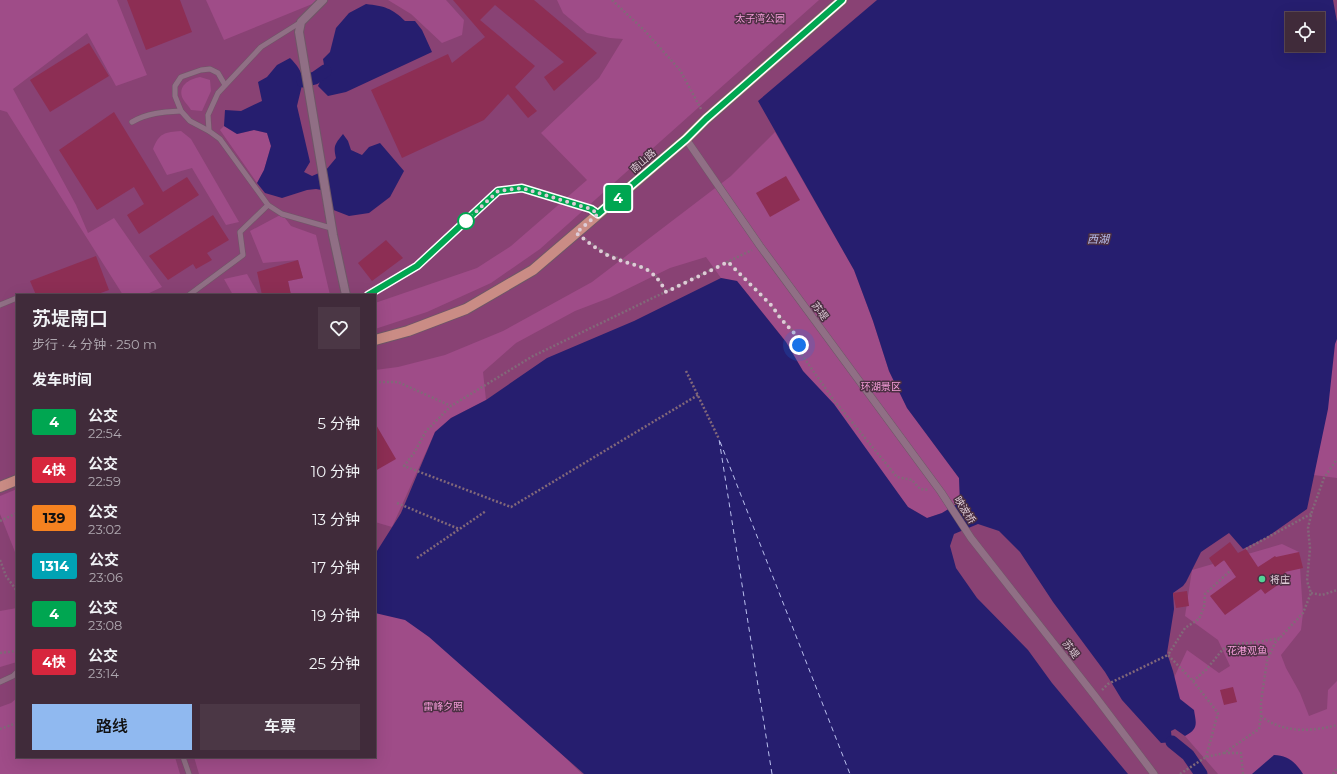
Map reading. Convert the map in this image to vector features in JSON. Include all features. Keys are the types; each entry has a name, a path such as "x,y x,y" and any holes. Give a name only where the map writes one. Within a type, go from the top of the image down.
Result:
{"main road":[{"name":"南山路","path":"376,340 408,331 466,309 533,270 686,139 706,119 842,0"},
{"path":"0,487 16,480"}],"street":[{"path":"323,0 301,22 300,32 331,228 346,294"},
{"name":"苏堤","path":"686,139 760,246 941,492"},
{"name":"映波桥","path":"941,492 971,538"},
{"name":"苏堤","path":"971,538 1154,774"}],"lane":[{"path":"209,132 208,115 218,93 261,47 301,22"},
{"path":"225,85 218,73 210,69 201,70 181,77 175,86 175,96 181,110 190,121 220,139 268,205 282,214 331,228"},
{"path":"132,122 152,113 181,110"},
{"path":"370,294 417,266 498,191 522,188 591,209 598,214"},
{"path":"190,294 243,255 240,232 268,205"},
{"path":"0,304 16,298"},
{"path":"0,682 16,673"},
{"path":"183,758 189,774"}],"path":[{"path":"612,0 645,31 680,70 706,119"},
{"path":"576,233 607,254 648,269 659,279 666,292"},
{"path":"698,396 510,507 404,466 414,453 426,431 451,406 533,356 760,246"},
{"path":"728,262 759,292 795,334 802,355 834,399 897,477 912,480 920,489 941,492"},
{"path":"686,371 719,439"},
{"path":"376,382 398,382 451,406"},
{"path":"1224,753 1259,729 1262,716 1261,702 1267,661 1275,643 1303,613 1311,593 1307,581 1310,548 1308,528 1324,478 1336,464 1337,459"},
{"path":"397,503 460,529"},
{"path":"417,558 486,511"},
{"path":"0,521 16,513"},
{"path":"1246,549 1312,514"},
{"path":"0,560 6,576 16,590"},
{"path":"1108,684 1168,655 1185,628 1199,619 1204,607 1205,594 1231,570"},
{"path":"1311,593 1322,596 1337,590"},
{"path":"1193,681 1206,670 1223,648 1236,644 1280,638"},
{"path":"0,654 16,651"},
{"path":"1168,655 1193,681 1218,713 1206,757"},
{"path":"1262,716 1270,723 1304,730 1323,729 1337,725"},
{"path":"0,728 16,723"},
{"path":"1180,774 1206,757 1224,753 1241,753 1243,774"},
{"path":"1333,774 1337,768"}],"green space":[{"name":"环湖景区","path":"0,0 1337,0 1337,774 0,774"},
{"path":"0,0 117,0 147,75 116,86 87,33 13,89 76,205 88,233 114,218 162,287 147,294 122,294 7,112 0,110"},
{"path":"206,0 322,0 224,40"},
{"path":"388,0 446,0 464,20 462,35 442,43 411,14"},
{"name":"太子湾公园","path":"557,0 819,0 540,249 491,283 427,312 376,329 376,303 477,268 511,246 587,180 541,133 599,78 623,39 587,33 563,13"},
{"path":"200,77 210,80 211,91 202,111 191,110 183,99 182,90 188,81"},
{"path":"224,126 237,134 254,130 267,133 271,146 264,170 257,183 220,130"},
{"path":"181,131 191,139 239,222 226,225 192,168 167,175 153,149 163,134"},
{"path":"775,132 854,270 873,321 889,371 907,408 959,478 960,502 942,513 927,518 908,507 803,371 786,342 737,281 721,278 706,257 670,268 609,298 575,311 516,343 483,372 486,400 451,418 435,432 392,527 376,522 376,370 398,367 445,355 503,331 592,282 731,176"},
{"path":"282,214 291,226 316,235 330,294 291,294 288,281 303,278 298,260 263,263 250,231"},
{"path":"247,274 258,294 232,294 224,279"},
{"path":"1337,331 1337,478 1306,474"},
{"path":"16,489 16,554 0,514 0,496"},
{"name":"花港观鱼","path":"1282,544 1299,552 1303,613 1301,630 1281,655 1286,668 1300,693 1309,716 1327,709 1328,690 1337,681 1337,774 1218,774 1178,728 1188,712 1171,684 1187,650 1219,673 1230,666 1218,640 1185,616 1192,570"},
{"name":"雷峰夕照","path":"376,601 417,611 582,774 199,774 194,758 376,758"},
{"path":"16,608 16,662 0,667 0,611"},
{"path":"16,699 16,758 175,758 180,774 0,774 0,707 11,703"}],"water":[{"name":"西湖","path":"877,0 1333,0 1337,22 1337,339 1335,344 1328,409 1307,509 1267,537 1243,549 1229,533 1201,552 1186,582 1173,593 1174,609 1167,653 1180,699 1194,710 1196,725 1193,731 1185,736 1175,729 1171,731 1172,742 1161,743 1122,700 1105,672 1053,602 1020,552 999,531 978,524 954,534 950,546 956,568 977,598 1028,650 1052,683 1128,774 584,774 429,637 405,620 376,613 377,551 401,513 435,432 451,418 486,400 547,358 634,321 721,278 737,281 786,342 803,371 834,404 908,507 927,518 942,513 960,502 959,478 907,408 889,371 873,321 854,270 758,101"},
{"path":"366,4 387,8 396,13 405,21 415,21 422,30 432,52 346,92 328,96 318,86 325,71 323,59 330,52 336,28 349,13"},
{"path":"290,58 299,68 303,81 297,106 310,162 304,172 312,176 326,170 336,158 335,145 343,134 348,141 351,150 362,155 369,147 380,143 404,171 390,197 369,213 349,216 331,209 327,191 316,189 307,190 282,198 265,193 257,183 264,170 271,146 267,133 254,130 237,134 224,126 225,110 241,111 262,101 258,82 267,77 277,65"},
{"path":"1274,755 1283,756 1291,760 1303,774 1252,774"}],"building":[{"path":"127,0 180,0 192,32 146,50"},
{"path":"453,0 534,0 597,53 554,91 544,77 564,62 495,5 480,20 535,66 515,87 537,111 528,118 508,94 484,120 402,158 371,90 448,54 452,63 485,37"},
{"path":"89,43 109,76 50,112 30,80"},
{"path":"114,112 163,192 187,177 199,195 139,234 127,215 144,204 134,187 97,210 59,150"},
{"path":"786,176 800,200 770,217 756,193"},
{"path":"213,215 229,240 207,253 212,260 196,269 193,264 168,280 149,256"},
{"path":"386,240 403,258 372,281 358,263"},
{"path":"96,256 109,290 98,294 36,294 30,281"},
{"path":"298,260 303,278 288,281 291,294 262,294 257,272"},
{"path":"376,425 396,459 376,470"},
{"name":"将庄","path":"1230,542 1238,553 1246,549 1258,567 1275,556 1299,552 1303,568 1285,572 1289,577 1265,594 1261,589 1225,615 1210,596 1236,577 1224,560 1215,567 1209,558"},
{"path":"1187,591 1189,606 1176,608 1173,593"},
{"path":"1233,687 1237,702 1224,705 1220,690"}],"waterway":[{"path":"303,81 315,78 325,71"},
{"path":"1172,742 1188,755 1201,774"}],"ferry route":[{"path":"772,774 719,439 850,774"}],"bus line":[{"name":"4","path":"370,294 417,266 498,191 522,188 591,209 598,214 686,139 706,119 842,0"}],"place":[{"name":"将庄","path":"1262,579"}],"route":[{"path":"466,221 498,191 522,188 591,209 598,214 576,233 607,254 648,269 659,279 666,292 728,262 732,268 772,306 781,319 795,334 799,345"}]}
